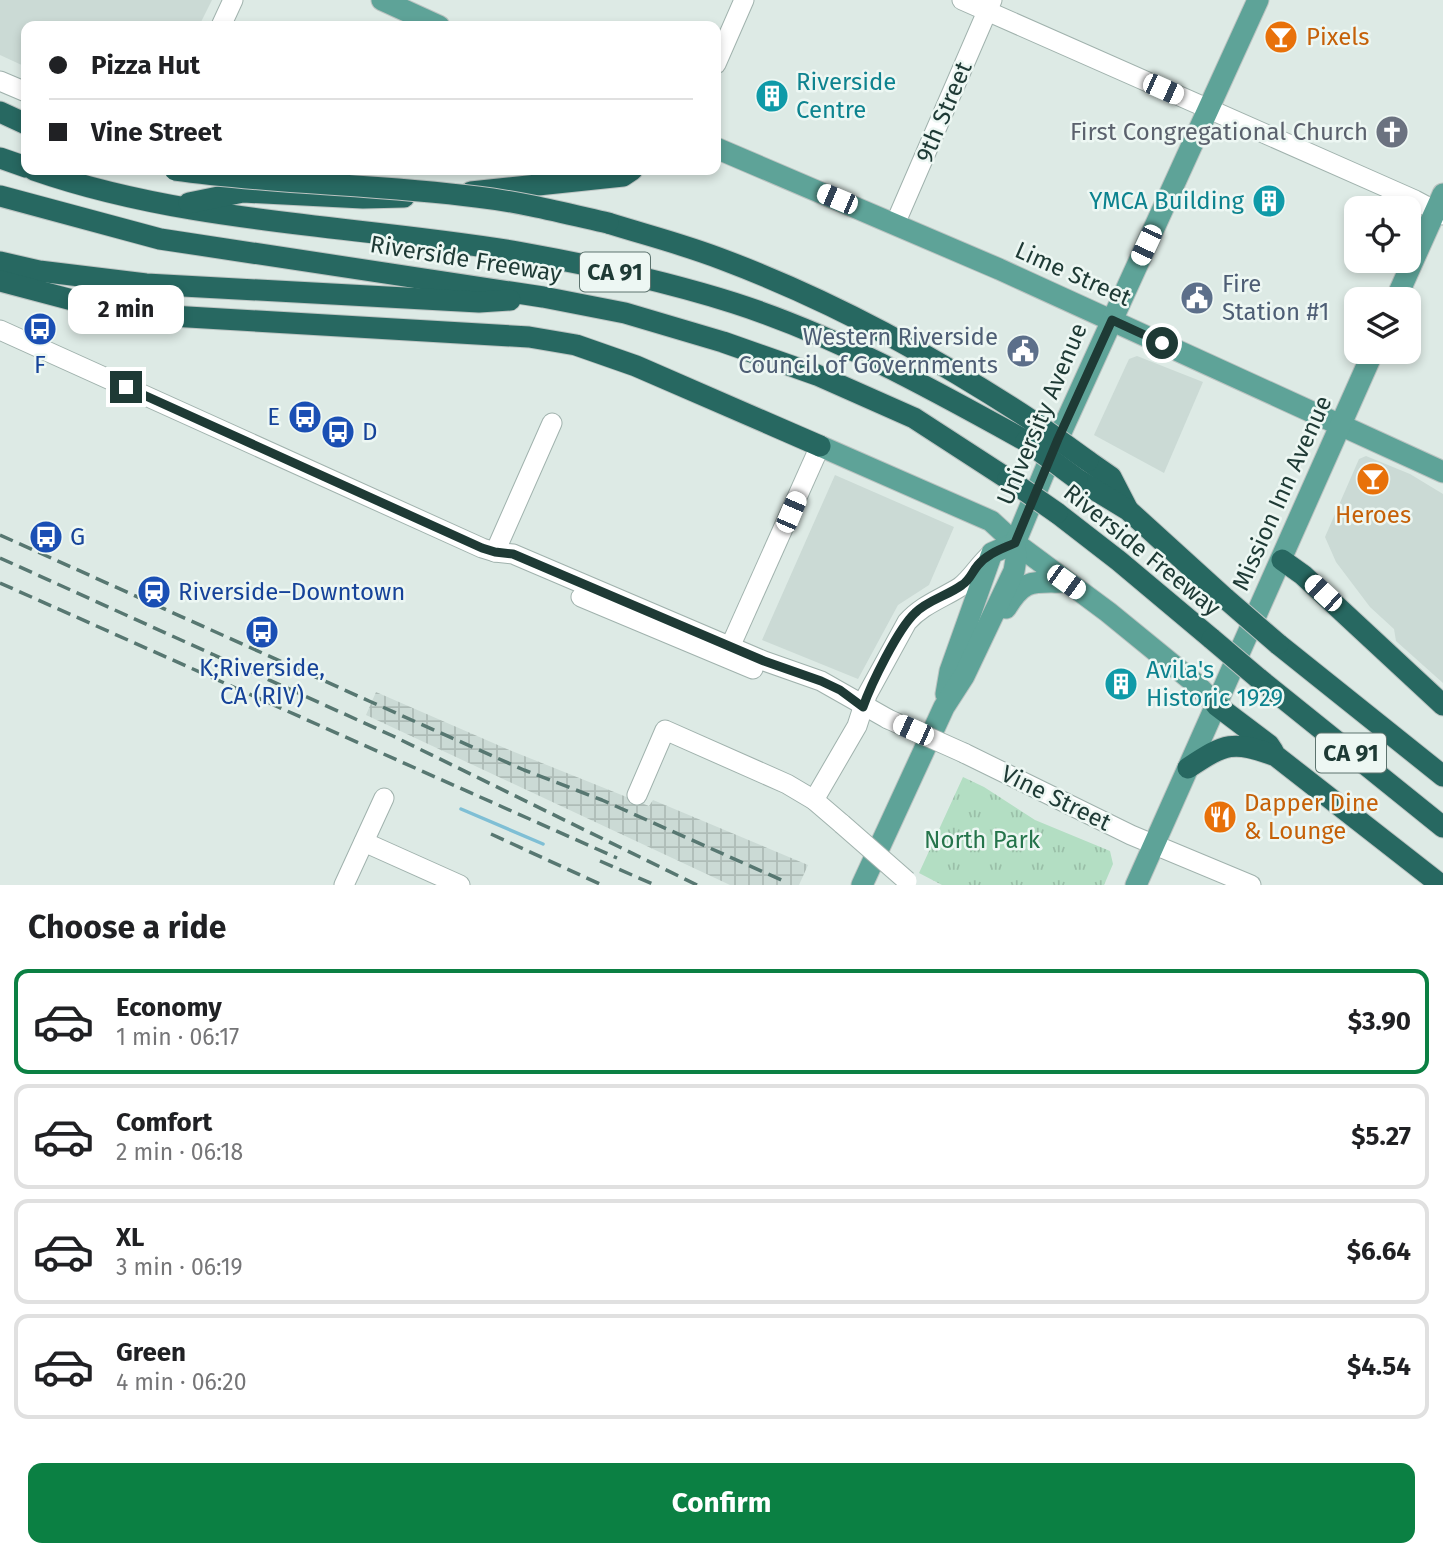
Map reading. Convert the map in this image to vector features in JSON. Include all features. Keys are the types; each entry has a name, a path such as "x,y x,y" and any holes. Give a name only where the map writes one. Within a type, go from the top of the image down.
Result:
{"highway":[{"path":"0,111 21,122"},
{"path":"0,158 21,165"},
{"name":"Riverside Freeway","path":"49,175 87,188 174,206 519,252 629,275 736,304 845,348 931,389 1030,431 1083,470 1111,477 1128,510 1226,599 1443,776"},
{"path":"214,175 478,197 608,223 723,259 806,293 933,360 990,393 1030,431"},
{"path":"174,206 243,192 363,198 404,197 624,175"},
{"name":"Riverside Freeway","path":"0,196 160,239 543,297 625,313 723,342 817,375 914,418 1057,513 1443,827"},
{"path":"0,262 102,280 479,302 543,297"},
{"path":"0,281 114,311 137,314 529,337 576,345 636,366 820,446"},
{"path":"1282,560 1303,575 1443,705"},
{"path":"1216,705 1269,745 1276,756 1441,885"},
{"path":"1188,768 1227,745 1248,747 1276,756"}],"main road":[{"path":"382,0 428,21"},
{"name":"University Avenue","path":"863,885 944,707 964,676 1014,571 1015,543 1058,439 1258,0"},
{"name":"Lime Street","path":"721,150 895,223 1443,472"},
{"path":"1402,287 1440,207"},
{"name":"Mission Inn Avenue","path":"1136,885 1368,364"},
{"path":"820,446 991,521 1015,543 1108,612 1195,683 1216,705"},
{"name":"University Avenue","path":"944,707 950,671 992,553 1015,543"},
{"path":"986,629 997,624 1015,593 1022,587 1031,582 1066,582"}],"street":[{"path":"223,21 233,0"},
{"path":"721,53 744,0"},
{"path":"962,0 990,6 1209,109 1415,200 1440,207"},
{"name":"9th Street","path":"895,223 990,6"},
{"path":"0,81 21,90"},
{"name":"Vine Street","path":"0,330 495,552 513,554 835,700 863,707 1063,803 1251,885"},
{"path":"495,552 552,423"},
{"path":"728,652 820,446"},
{"path":"814,800 857,726 867,695 916,612 961,586 992,553"},
{"path":"637,795 665,730 787,784 814,800 910,883"},
{"path":"344,885 384,798"},
{"path":"364,842 460,885"}],"shaded area":[{"path":"0,0 212,0 202,21 21,21 21,65 0,55"},
{"path":"1137,356 1203,382 1164,473 1094,435 1129,359"},
{"path":"1366,456 1410,474 1443,494 1443,683 1396,641 1394,629 1370,607 1336,562 1325,537 1359,459"},
{"path":"835,475 954,527 929,585 898,605 858,679 762,640"},
{"path":"376,692 507,749 649,806 653,800 808,865 799,885 730,885 366,715"}],"green space":[{"name":"North Park","path":"963,777 984,787 1035,820 1110,851 1113,864 1104,885 942,885 919,873"}],"waterway":[{"path":"461,809 543,844"}],"railway":[{"path":"0,535 524,770 602,800 786,882"},
{"path":"0,558 393,736 697,885"},
{"path":"0,583 617,858"},
{"path":"491,834 602,885"},
{"path":"600,861 655,885"}],"place":[{"name":"Pixels","path":"1281,37"},
{"name":"Riverside Centre","path":"772,96"},
{"name":"First Congregational Church","path":"1392,132"},
{"name":"YMCA Building","path":"1269,201"},
{"name":"Fire Station #1","path":"1197,298"},
{"name":"F","path":"40,329"},
{"name":"Western Riverside Council of Governments","path":"1023,351"},
{"name":"E","path":"305,417"},
{"name":"D","path":"338,432"},
{"name":"Heroes","path":"1373,479"},
{"name":"G","path":"46,537"},
{"name":"Riverside–Downtown","path":"154,592"},
{"name":"K;Riverside, CA (RIV)","path":"262,632"},
{"name":"Avila's Historic 1929","path":"1121,684"},
{"name":"Dapper Dine & Lounge","path":"1220,817"}],"route":[{"path":"126,387 482,548 513,554 764,661 821,681 840,690 863,707 907,622 916,612 961,586 992,553 1015,543 1112,320 1162,343"}]}
